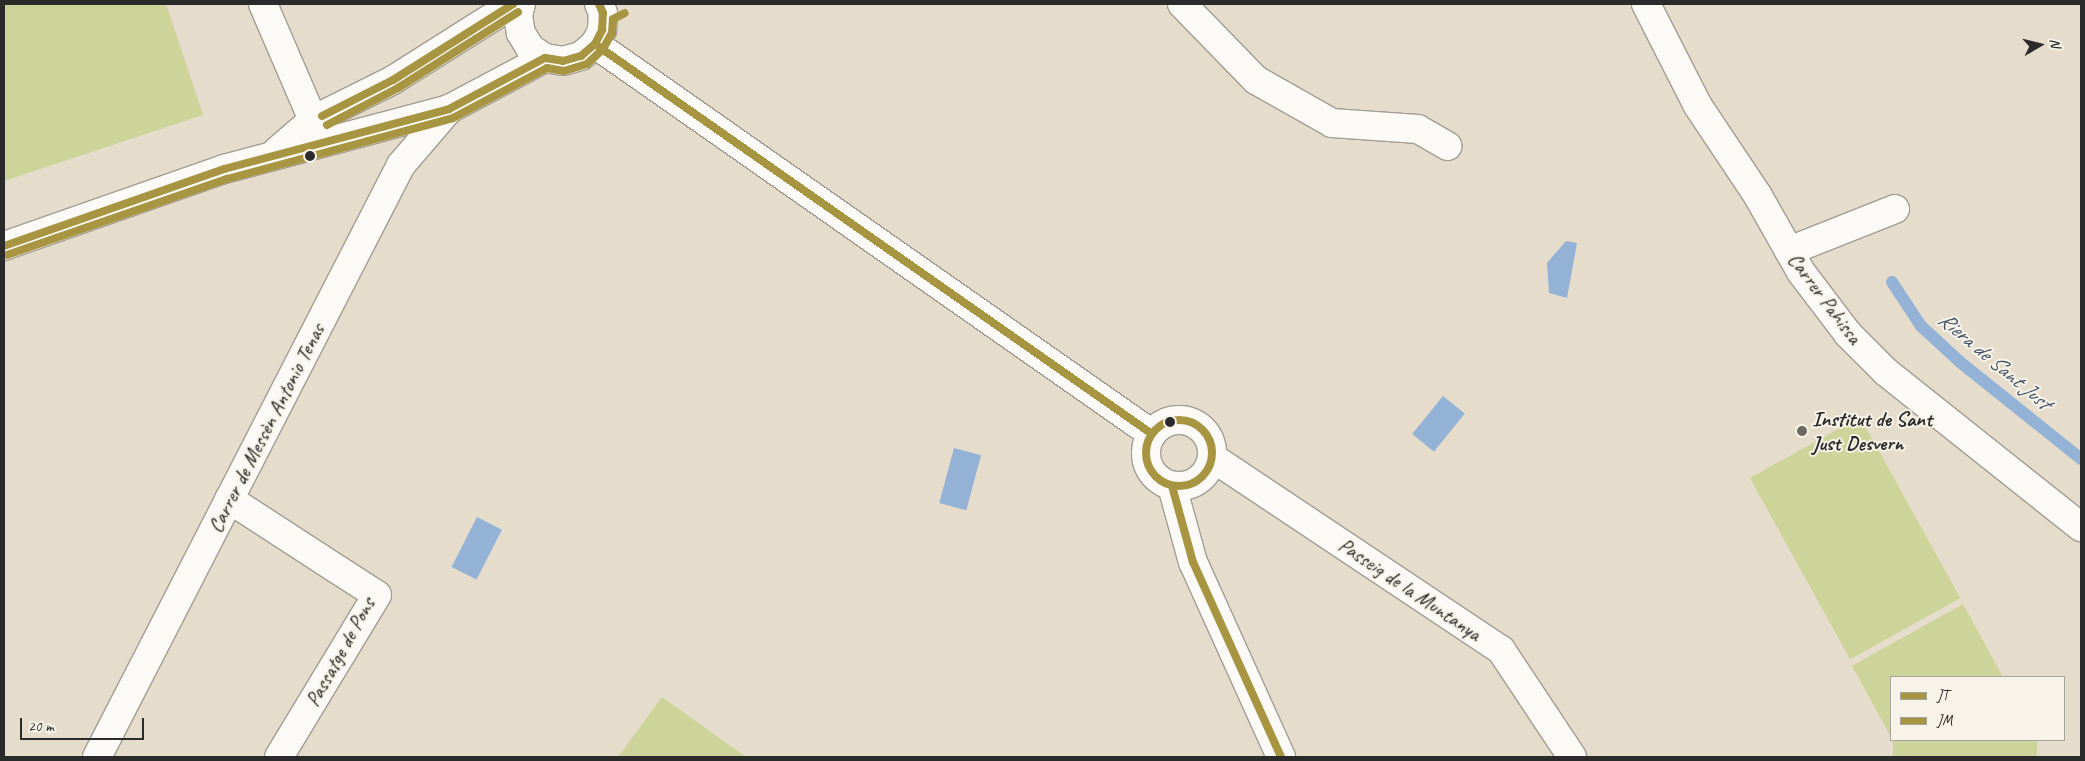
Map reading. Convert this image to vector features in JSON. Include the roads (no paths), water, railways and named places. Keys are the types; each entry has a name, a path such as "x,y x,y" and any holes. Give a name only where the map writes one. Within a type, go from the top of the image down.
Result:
{"street":[{"path":"263,4 313,120"},
{"path":"272,155 313,120 393,80 513,4"},
{"path":"521,4 518,15 520,33 530,48 545,58 563,61 581,56 595,44 602,30 607,7"},
{"path":"1182,4 1256,80 1332,123 1418,129 1447,146"},
{"name":"Carrer Pahissa","path":"1646,4 1698,106 1758,196 1802,272 1848,334 1886,372 2081,527"},
{"path":"595,44 1152,434"},
{"path":"4,246 224,169 449,109 545,58"},
{"name":"Carrer de Messèn Antonio Tenas","path":"97,757 401,165 449,109"},
{"path":"1789,251 1895,209"},
{"path":"1183,420 1199,426 1210,441 1213,458 1208,471 1198,481 1185,486 1172,486 1153,475 1146,455 1152,434 1165,423 1183,420"},
{"name":"Passeig de la Muntanya","path":"1213,458 1501,650 1572,757"},
{"path":"1172,486 1193,562 1282,757"},
{"name":"Passatge de Pons","path":"229,499 377,595 279,757"}],"water":[{"path":"1566,241 1577,243 1567,298 1549,293 1547,263"},
{"path":"1443,396 1465,414 1434,452 1412,434"},
{"path":"954,448 981,455 966,510 939,503"},
{"path":"477,517 502,530 477,580 452,567"}],"waterway":[{"name":"Riera de Sant Just","path":"1892,282 1921,326 1960,362 2081,459"}],"place":[{"name":"Institut de Sant Just Desvern","path":"1802,431"}]}
